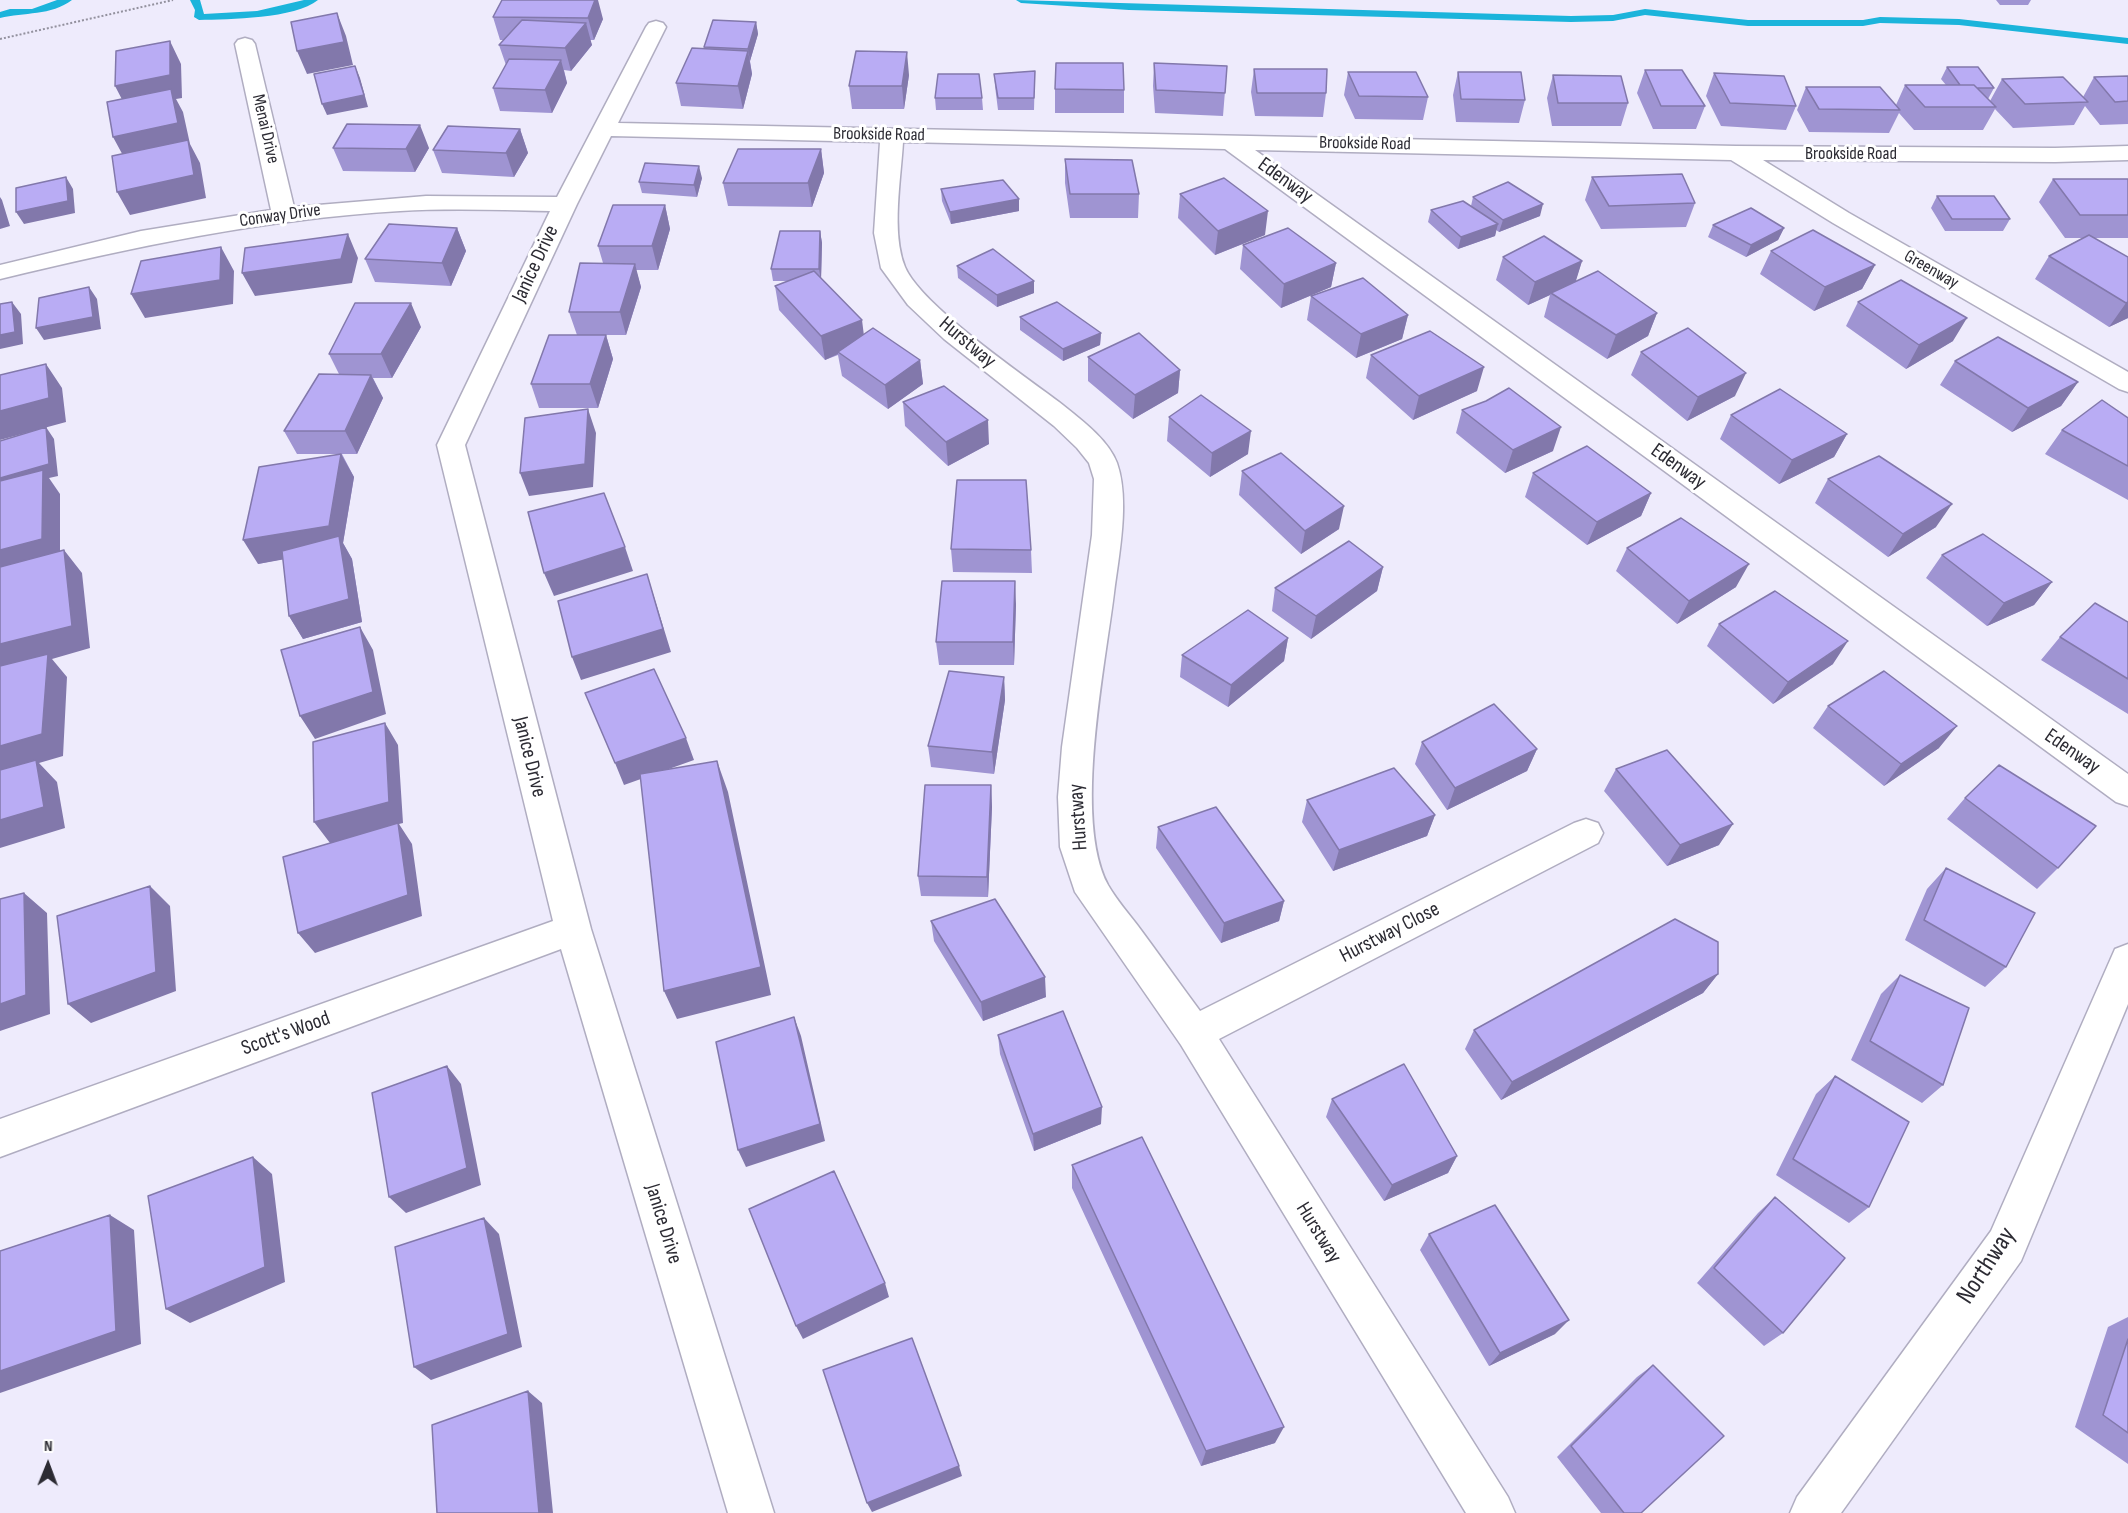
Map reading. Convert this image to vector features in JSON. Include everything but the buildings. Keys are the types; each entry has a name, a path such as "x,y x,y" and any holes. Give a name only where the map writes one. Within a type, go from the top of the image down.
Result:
{"street":[{"name":"Janice Drive","path":"656,27 565,204 451,445 573,929 751,1513"},
{"name":"Menai Drive","path":"245,44 284,214"},
{"name":"Brookside Road","path":"602,129 1736,153 2055,155 2128,153"},
{"name":"Hurstway","path":"892,135 886,233 893,268 917,300 953,333 1064,420 1087,442 1102,460 1108,479 1107,535 1078,747 1075,797 1077,847 1093,892 1194,1033 1492,1513"},
{"name":"Edenway","path":"1229,141 2128,792"},
{"name":"Greenway","path":"1736,153 1841,218 2128,384"},
{"name":"Conway Drive","path":"0,272 62,255 137,239 284,214 411,203 565,204"},
{"name":"Hurstway Close","path":"1194,1033 1586,833"},
{"name":"Scott's Wood","path":"0,1138 573,929"},
{"name":"Northway","path":"1813,1513 2006,1245 2128,960"}],"path":[{"path":"0,39 173,0"}],"waterway":[{"path":"0,15 10,12 33,12 67,0"},
{"path":"195,0 200,10 199,17 271,12 313,0"},
{"path":"1021,0 1129,7 1571,19 1613,18 1645,12 1748,23 1863,23 1880,20 1959,22 2128,41"}]}
